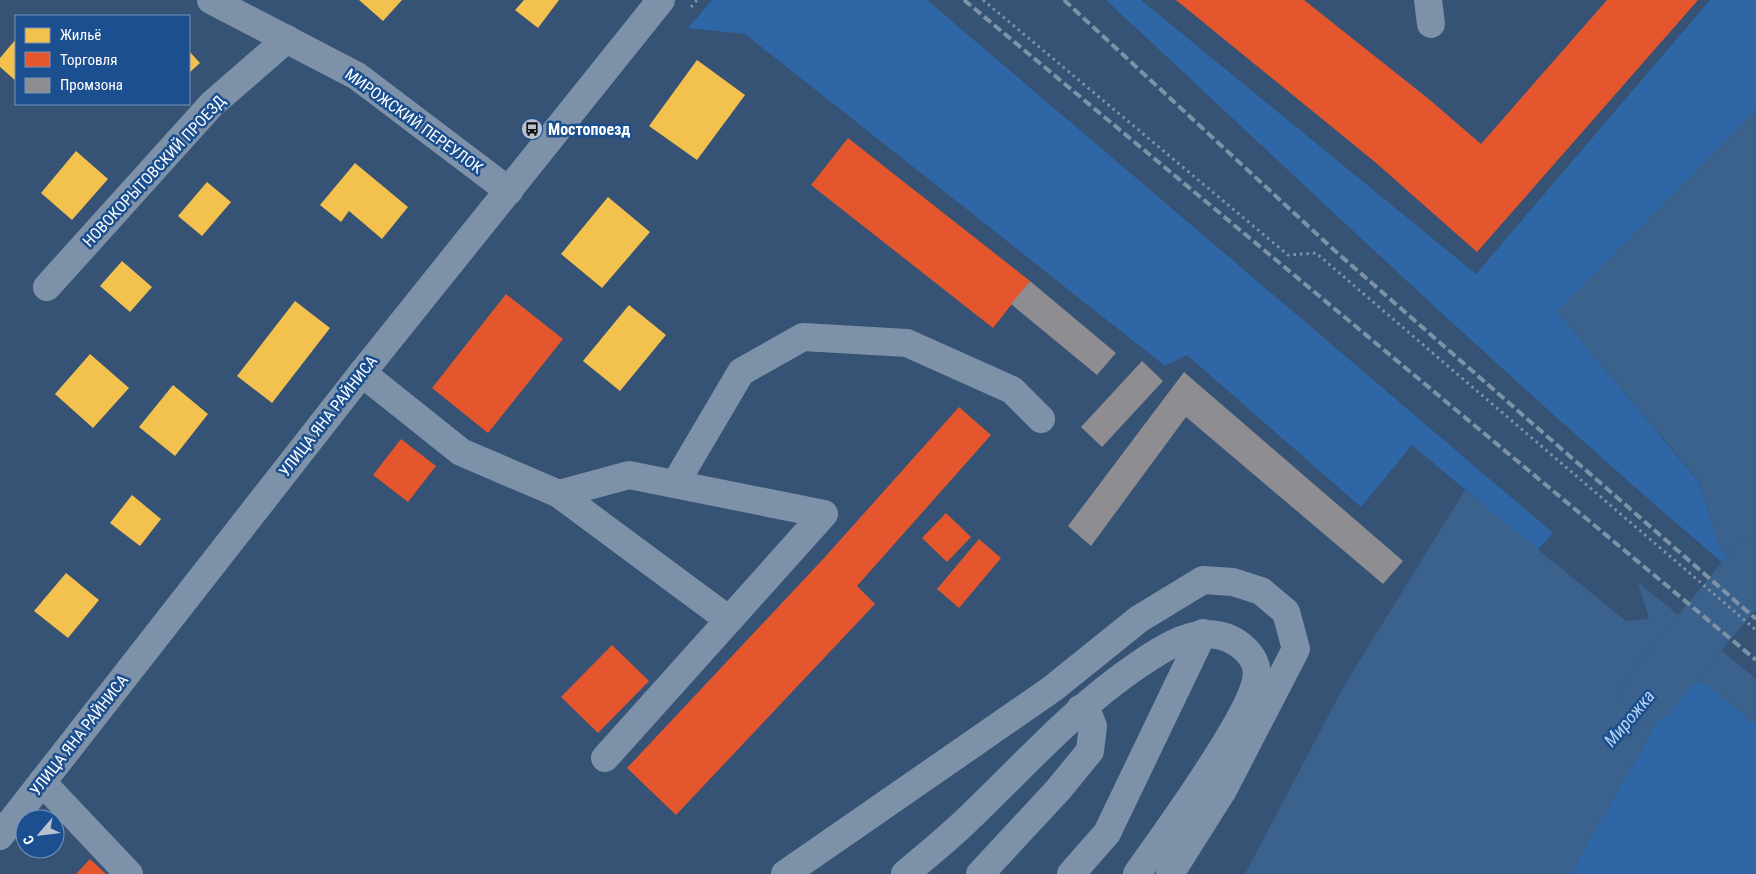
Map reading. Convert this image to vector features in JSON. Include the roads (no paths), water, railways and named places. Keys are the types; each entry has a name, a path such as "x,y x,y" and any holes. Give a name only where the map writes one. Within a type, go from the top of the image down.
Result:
{"street":[{"name":"МИРОЖСКИЙ ПЕРЕУЛОК","path":"211,0 357,76 509,191"},
{"name":"УЛИЦА ЯНА РАЙНИСА","path":"0,836 362,373 661,0"},
{"name":"НОВОКОРЫТОВСКИЙ ПРОЕЗД","path":"47,288 212,104 287,39"},
{"path":"675,484 741,372 803,337 907,343 1012,390 1041,419"},
{"path":"362,373 461,452 558,494 729,620"},
{"path":"558,494 629,474 824,514 605,758"},
{"path":"785,874 1052,689 1139,620 1203,580 1233,582 1261,591 1286,612 1296,648 1223,790 1170,874"},
{"path":"1071,874 1106,833 1203,633"},
{"path":"905,874 964,824 1080,709 1139,664 1172,644 1203,633 1228,638 1248,651 1257,668 1250,701 1229,740 1137,874"},
{"path":"980,874 1058,790 1090,751 1093,726 1089,716 1080,709"},
{"path":"42,782 129,874"}],"water":[{"path":"1756,110 1756,578 1720,550 1699,481 1557,312"},
{"path":"1465,490 1626,621 1649,619 1638,582 1756,679 1756,726 1708,685 1682,679 1570,874 1245,874 1344,686"}],"waterway":[{"name":"Мирожка","path":"1650,693 1756,565"}],"railway":[{"path":"964,0 1756,660"},
{"path":"1064,0 1334,250 1756,619"}],"place":[{"name":"Мостопоезд","path":"532,129"}]}
